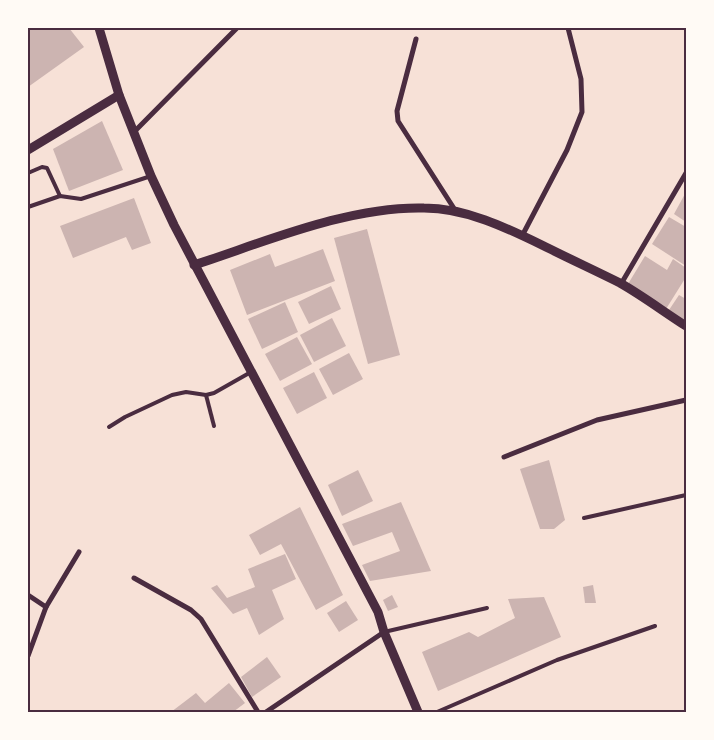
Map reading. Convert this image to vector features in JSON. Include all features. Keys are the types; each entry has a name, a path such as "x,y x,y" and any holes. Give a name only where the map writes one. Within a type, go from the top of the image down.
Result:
{"street":[{"path":"99,28 119,95 151,176 194,264 378,612 384,632 418,712"},
{"path":"134,132 237,28"},
{"path":"522,236 567,150 582,112 581,79 568,28"},
{"path":"416,38 397,111 398,120 455,210"},
{"path":"28,150 119,95"},
{"path":"621,284 686,173"},
{"path":"194,264 346,218 395,209 455,210 522,236 621,284 686,326"},
{"path":"504,457 597,420 686,400"},
{"path":"28,656 46,607 78,552"},
{"path":"134,578 191,610 201,619 258,712"},
{"path":"28,595 46,607"},
{"path":"266,712 384,632"}],"lane":[{"path":"28,174 42,168 47,168 60,196"},
{"path":"28,207 60,196 81,199 151,176"},
{"path":"109,427 125,417 172,395 186,392 206,395 214,393 251,372"},
{"path":"206,395 214,426"},
{"path":"584,518 686,494"},
{"path":"384,632 487,608"},
{"path":"437,712 557,660 655,626"}],"building":[{"path":"28,28 69,28 84,47 28,87"},
{"path":"102,121 123,170 69,191 53,149"},
{"path":"686,192 686,222 674,214"},
{"path":"134,198 151,243 132,250 126,237 73,258 60,226"},
{"path":"669,217 686,227 686,266 652,244"},
{"path":"367,229 400,355 368,364 334,238"},
{"path":"323,249 335,281 247,315 230,270 270,254 275,267"},
{"path":"645,256 667,270 673,259 686,268 686,277 666,309 628,284"},
{"path":"331,286 341,309 309,324 298,302"},
{"path":"679,295 686,299 686,322 669,310"},
{"path":"285,302 298,332 262,349 248,319"},
{"path":"332,318 346,346 314,362 300,335"},
{"path":"297,337 312,364 280,381 265,354"},
{"path":"349,353 363,379 333,395 319,369"},
{"path":"314,372 327,398 297,414 283,388"},
{"path":"549,460 565,520 554,529 540,529 520,469"},
{"path":"358,470 373,501 342,516 328,485"},
{"path":"401,502 431,571 370,581 362,565 400,551 392,532 353,546 342,524"},
{"path":"300,507 343,595 316,610 281,544 260,555 249,535"},
{"path":"285,554 296,579 272,590 284,619 259,635 247,608 233,614 211,588 217,585 227,598 255,587 248,569"},
{"path":"593,585 596,603 585,603 583,587"},
{"path":"392,595 398,607 388,611 383,600"},
{"path":"544,597 561,637 438,691 422,652 469,632 478,637 515,618 508,599"},
{"path":"346,601 358,620 339,632 327,613"},
{"path":"267,657 281,677 252,697 241,677"},
{"path":"229,683 245,703 233,712 171,712 196,693 205,703"}]}
